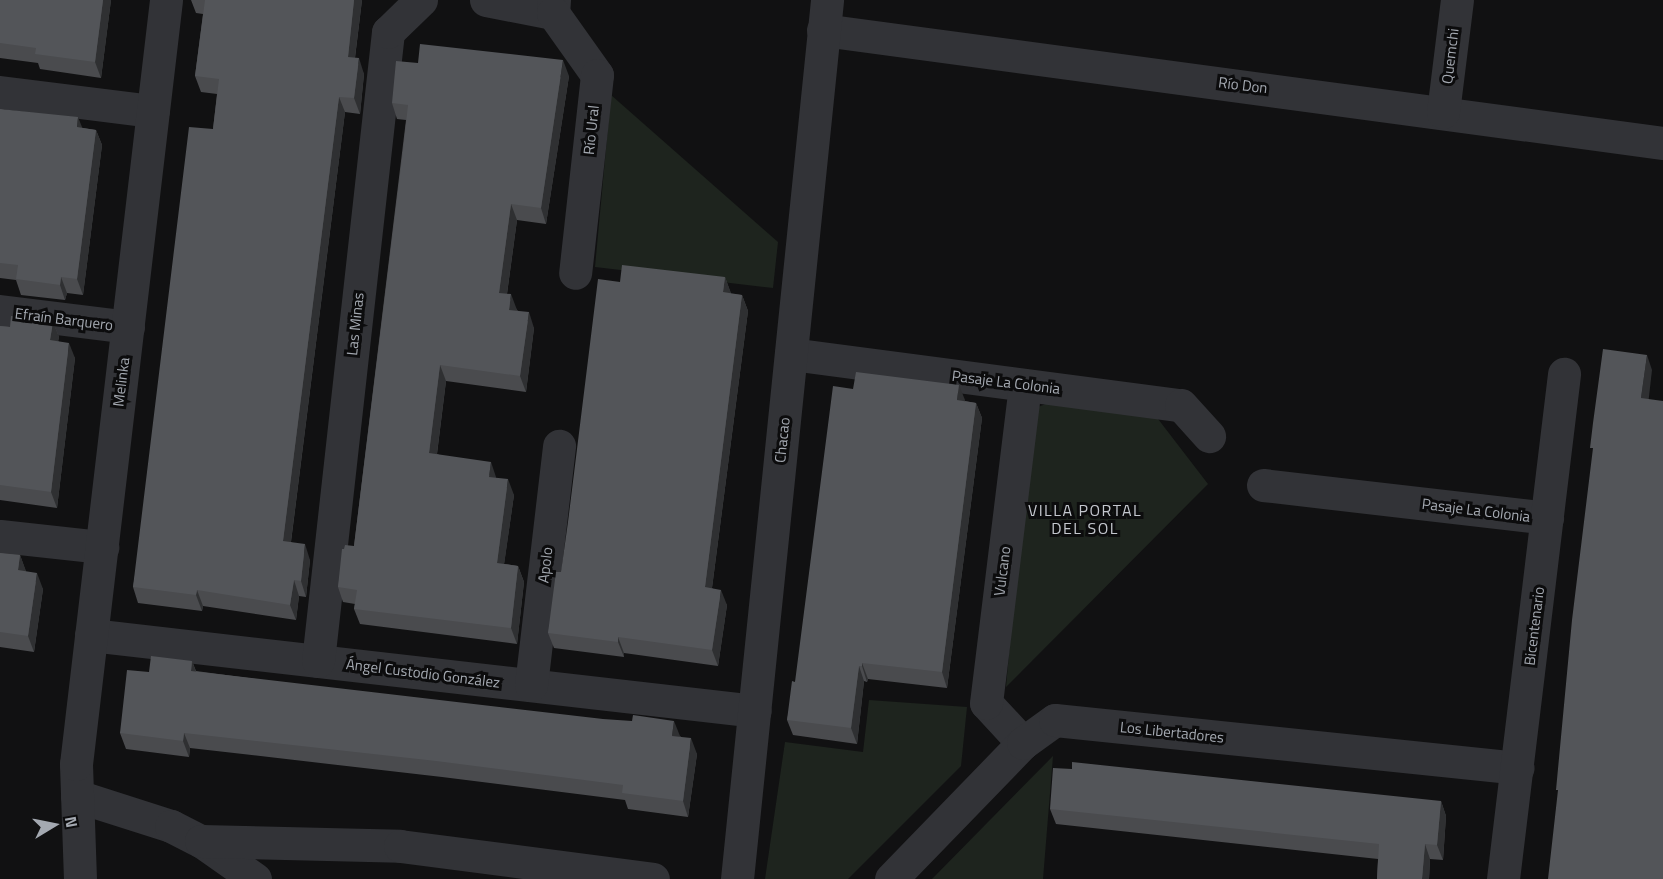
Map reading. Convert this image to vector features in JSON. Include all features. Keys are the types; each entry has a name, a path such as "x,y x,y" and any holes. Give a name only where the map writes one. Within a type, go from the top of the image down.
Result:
{"street":[{"name":"Melinka","path":"80,879 77,780 91,635 166,0"},
{"name":"Las Minas","path":"318,661 388,32 421,0"},
{"path":"486,0 554,6"},
{"name":"Quemchi","path":"1443,112 1457,0"},
{"name":"Río Ural","path":"554,6 597,75 575,273"},
{"name":"Río Don","path":"825,15 1443,112 1663,143"},
{"name":"Chacao","path":"737,879 825,15"},
{"path":"0,92 153,111"},
{"name":"Efraín Barquero","path":"0,311 128,327"},
{"name":"Pasaje La Colonia","path":"790,354 1181,405 1209,436"},
{"name":"Bicentenario","path":"1503,879 1564,374"},
{"name":"Vulcano","path":"1023,742 986,702 1024,385"},
{"name":"Apolo","path":"531,685 558,446"},
{"name":"Pasaje La Colonia","path":"1263,485 1546,518"},
{"path":"0,536 102,548"},
{"name":"Ángel Custodio González","path":"91,635 755,711"},
{"name":"Los Libertadores","path":"891,879 1023,742 1055,720 1518,768"},
{"path":"77,780 201,842 255,879"},
{"path":"201,842 400,846 653,879"}],"shaded area":[{"path":"611,95 778,242 773,288 595,267"},
{"path":"1054,401 1155,415 1208,484 1006,687 1028,440 1035,408"},
{"path":"869,700 967,707 961,766 848,879 765,879 785,742 863,752"},
{"path":"1053,756 1043,879 932,879"}],"building":[{"path":"0,0 103,0 95,62 35,54 36,48 0,43"},
{"path":"205,0 354,0 348,57 359,58 354,98 339,97 283,541 305,544 301,581 294,580 290,605 197,590 196,595 133,587 189,127 213,129 219,79 195,76"},
{"path":"420,44 563,60 541,208 511,204 499,293 511,294 509,310 529,312 520,376 440,365 429,453 491,462 489,477 508,479 497,563 518,566 511,628 354,609 357,590 338,587 342,549 345,545 354,546 408,105 392,103 396,61 418,63"},
{"path":"0,109 78,117 77,127 96,130 77,279 61,277 60,285 16,279 18,265 0,263"},
{"path":"622,265 725,277 723,292 742,295 705,587 721,590 712,650 618,637 618,642 548,633 556,572 561,572 598,279 620,282"},
{"path":"11,316 53,322 50,340 69,343 51,492 0,485 0,326 10,327"},
{"path":"1603,349 1647,355 1641,398 1663,401 1663,879 1548,879 1572,620"},
{"path":"856,372 959,385 957,400 976,403 942,672 862,663 862,666 859,666 851,728 787,720 792,681 795,682 833,386 853,389"},
{"path":"0,553 20,555 18,570 37,573 28,636 0,632"},
{"path":"151,656 192,661 191,671 603,719 632,721 633,715 674,721 672,736 691,738 683,801 622,793 623,785 436,761 184,733 183,741 120,733 127,670 149,672"},
{"path":"1072,762 1441,801 1437,845 1425,844 1422,879 1377,879 1379,844 1050,809 1053,768 1072,769"}],"district":[{"name":"VILLA PORTAL DEL SOL","path":"1085,519"}]}
